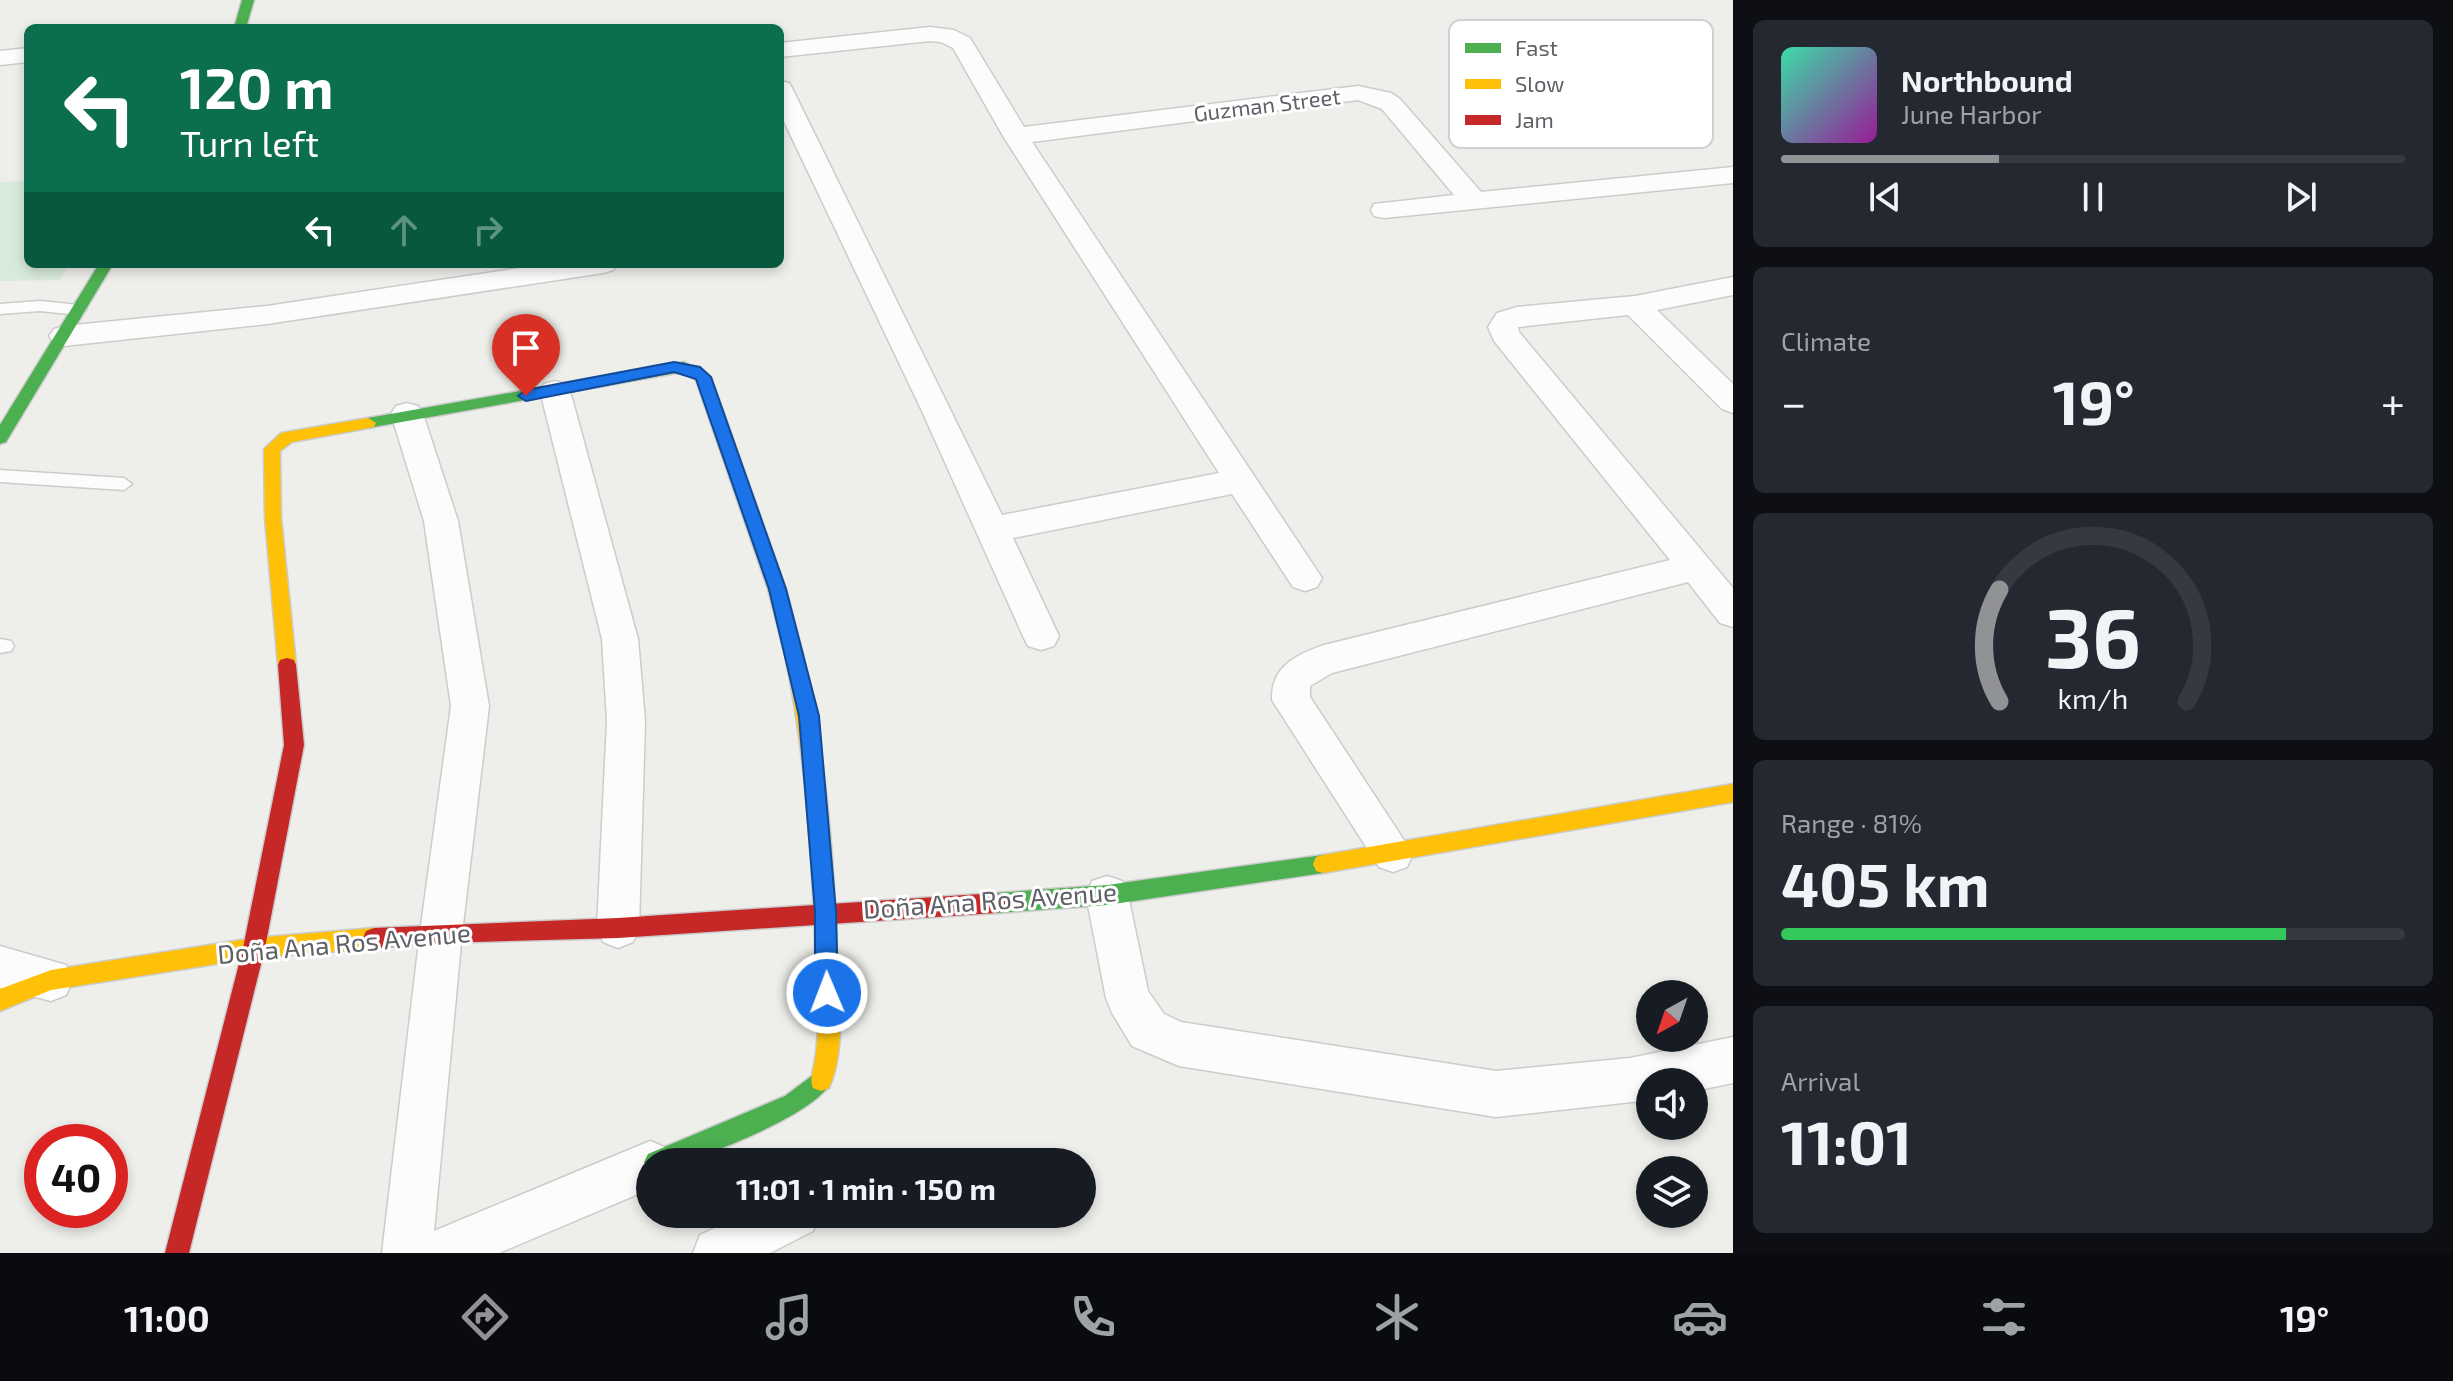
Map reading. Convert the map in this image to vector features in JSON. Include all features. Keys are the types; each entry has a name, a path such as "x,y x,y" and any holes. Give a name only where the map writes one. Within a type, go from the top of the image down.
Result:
{"street":[{"path":"241,24 248,0"},
{"path":"784,50 930,34 946,35 962,43 1016,136 1305,578"},
{"path":"0,58 24,55"},
{"name":"Guzman Street","path":"1016,136 1358,93 1370,94 1391,104 1473,200"},
{"path":"784,96 937,409 1041,636"},
{"path":"1384,210 1733,175"},
{"path":"2,433 104,268"},
{"path":"64,336 174,328 295,312 577,268"},
{"path":"1733,286 1635,305 1517,316 1507,320 1503,327 1504,334 1555,399 1733,613"},
{"path":"1635,305 1733,402"},
{"path":"177,1253 254,948 294,745 273,518 272,449 287,437 555,391 674,367 694,371 703,377 777,589 809,716 825,912 828,1047 823,1079 793,1104 689,1148"},
{"path":"555,391 620,639 626,721 618,928"},
{"path":"407,414 441,521 470,706 441,933 407,1253"},
{"path":"991,530 1241,480"},
{"path":"1393,854 1291,700 1290,685 1297,674 1324,660 1696,567"},
{"name":"Doña Ana Ros Avenue","path":"0,1000 51,980 254,948 441,933 618,928 1107,895 1393,854 1733,793"},
{"path":"1107,895 1128,998 1148,1030 1179,1044 1496,1094 1630,1081 1733,1060"},
{"name":"Doña Ana Ros Avenue","path":"0,967 51,980"},
{"path":"440,1253 636,1171"},
{"path":"718,1253 768,1228"}],"lane":[{"path":"0,309 40,306 79,310"},
{"path":"0,476 124,484"}],"green space":[{"path":"24,181 24,268 66,268 59,280 0,281 0,182"}],"traffic: fast":[{"path":"241,24 248,0"},
{"path":"0,438 104,268"},
{"path":"368,423 684,367 703,377 777,589 794,655"},
{"path":"996,903 1107,895 1323,864"},
{"path":"689,1148 793,1104 821,1080"}],"traffic: slow":[{"path":"287,665 273,518 272,449 287,437 368,423"},
{"path":"794,655 810,736 822,859 828,1033 827,1057 821,1080"},
{"path":"1323,864 1733,793"},
{"path":"0,1000 51,980 254,948 374,938"}],"traffic: jam":[{"path":"177,1253 254,948 294,745 287,665"},
{"path":"374,938 618,928 996,903"}],"route":[{"path":"526,396 674,367 684,367 703,377 777,589 809,716 825,912 827,993"}]}
